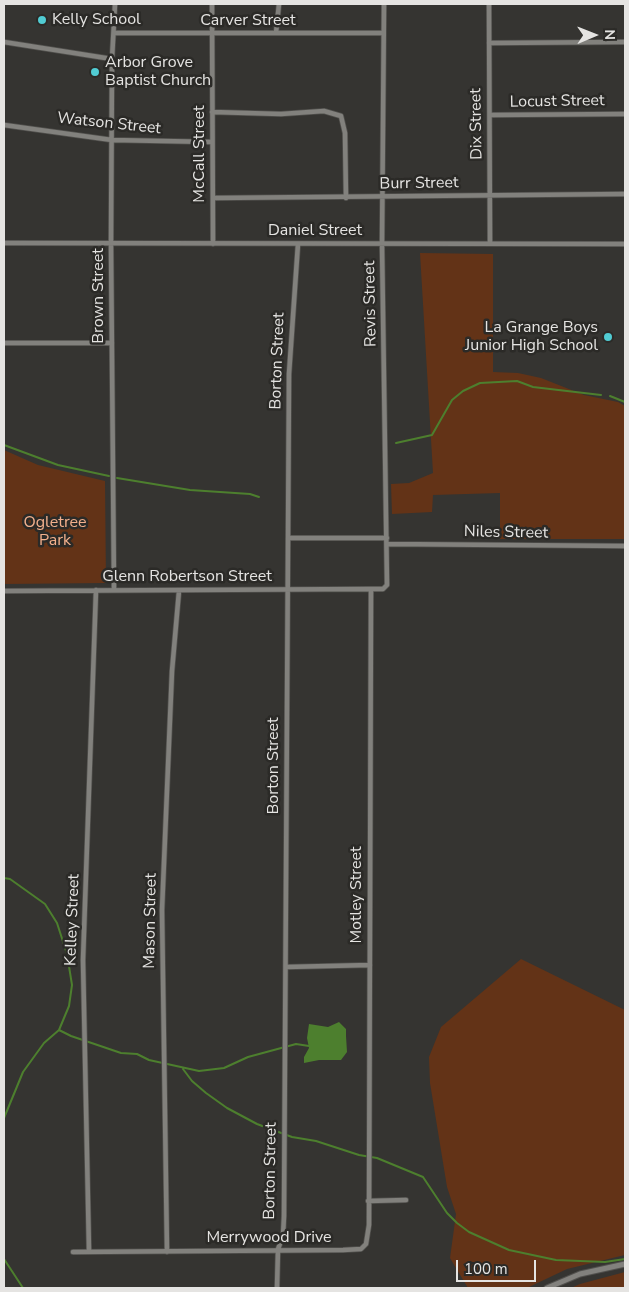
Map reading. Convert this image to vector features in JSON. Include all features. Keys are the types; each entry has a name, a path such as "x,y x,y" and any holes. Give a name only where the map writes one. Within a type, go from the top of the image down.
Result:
{"street":[{"name":"Brown Street","path":"114,589 111,244 112,59 115,4"},
{"name":"McCall Street","path":"212,4 212,244"},
{"path":"276,33 279,4"},
{"name":"Revis Street","path":"370,589 383,589 387,584 382,244 384,4"},
{"name":"Dix Street","path":"489,4 490,244"},
{"name":"Carver Street","path":"114,33 383,32"},
{"path":"4,42 112,59"},
{"path":"489,43 625,42"},
{"path":"212,112 281,114 324,111 341,116 345,133 346,198"},
{"name":"Locust Street","path":"490,115 625,114"},
{"name":"Watson Street","path":"4,125 112,140 212,142"},
{"name":"Burr Street","path":"213,198 625,194"},
{"name":"Daniel Street","path":"4,244 625,244"},
{"name":"Borton Street","path":"277,1288 278,1249 283,1236 284,1216 289,374 298,244"},
{"path":"4,343 112,343"},
{"name":"Niles Street","path":"288,538 625,546"},
{"name":"Glenn Robertson Street","path":"4,591 370,589"},
{"name":"Motley Street","path":"368,1201 370,589"},
{"name":"Kelley Street","path":"89,1251 84,960 96,590"},
{"name":"Mason Street","path":"167,1252 162,910 172,670 179,591"},
{"path":"286,967 370,965"},
{"path":"368,1201 406,1200"},
{"name":"Merrywood Drive","path":"73,1252 361,1249 368,1238 368,1201"},
{"path":"547,1288 580,1274 625,1264"}],"green space":[{"path":"420,253 493,254 493,372 518,373 541,378 584,395 618,402 625,406 625,539 500,539 500,493 433,495 432,512 392,514 391,484 409,483 433,473"},
{"name":"Ogletree Park","path":"4,450 38,465 105,481 106,583 4,584"},
{"path":"521,959 625,1010 625,1255 567,1269 527,1288 468,1288 450,1258 456,1214 447,1187 430,1083 429,1057 441,1027"},
{"path":"625,1272 625,1288 571,1288 580,1284"}],"shaded area":[{"path":"339,1022 346,1029 347,1052 341,1060 319,1060 304,1063 304,1057 309,1048 307,1038 309,1024 328,1027"}],"waterway":[{"path":"396,443 432,435 452,400 463,391 480,383 517,381 533,387 601,395"},
{"path":"610,396 625,402"},
{"path":"4,445 58,465 109,476"},
{"path":"117,478 190,490 250,494 259,497"},
{"path":"4,878 10,879 45,904 57,923 67,954 72,985 69,1006 59,1030 44,1043 23,1072 4,1118"},
{"path":"59,1030 121,1053 137,1054 149,1060 199,1071 224,1068 248,1057 296,1044 309,1046"},
{"path":"183,1069 192,1081 206,1093 227,1108 257,1124 292,1137 316,1141 359,1155 377,1158 423,1177 447,1213 457,1223 469,1232 509,1250 556,1260 605,1262 625,1259"},
{"path":"4,1259 23,1288"}],"place":[{"name":"Kelly School","path":"42,20"},
{"name":"Arbor Grove Baptist Church","path":"95,72"},
{"name":"La Grange Boys Junior High School","path":"608,337"}]}
